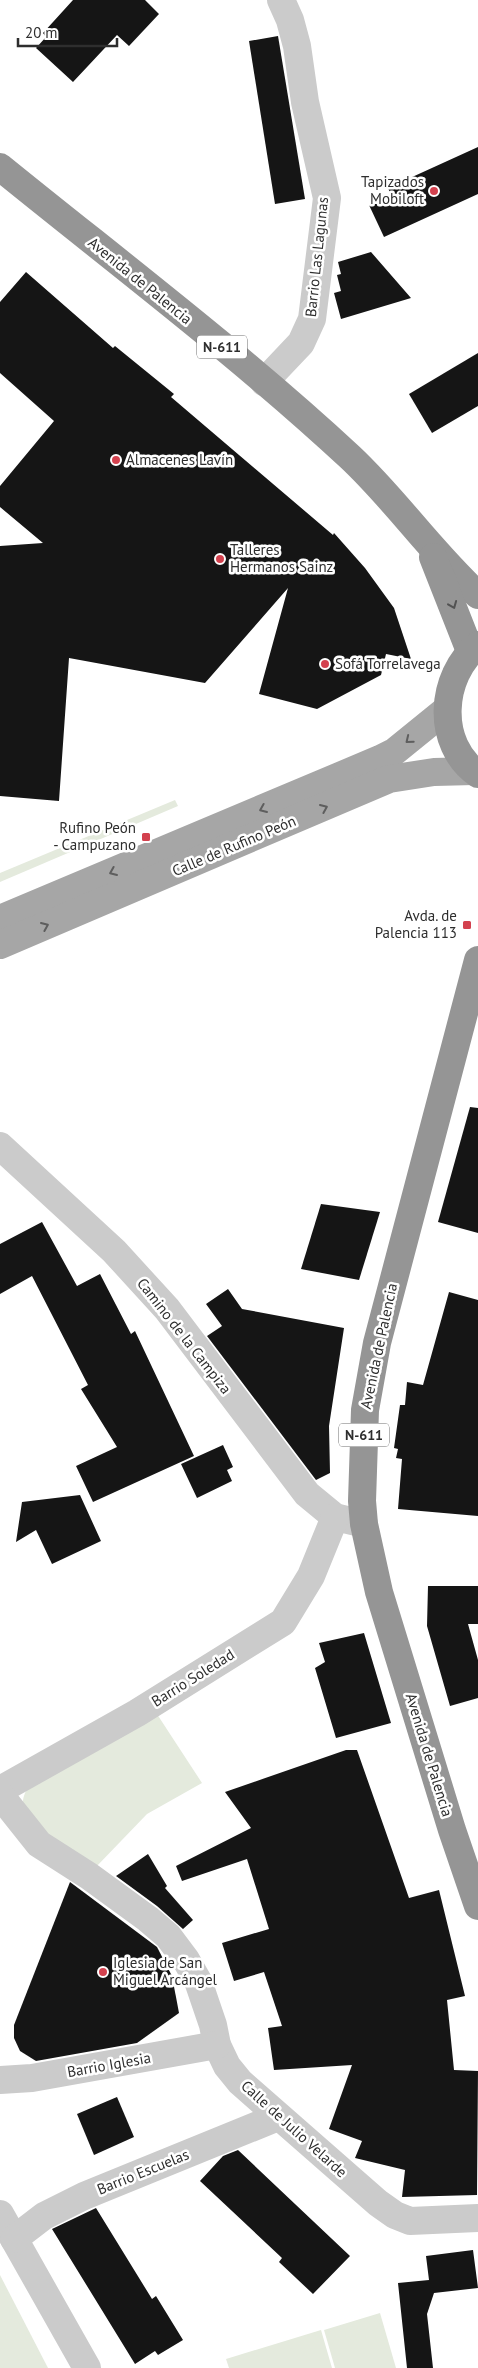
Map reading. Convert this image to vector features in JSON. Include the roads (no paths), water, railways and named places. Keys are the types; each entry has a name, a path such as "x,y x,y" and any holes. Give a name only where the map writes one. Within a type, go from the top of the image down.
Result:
{"highway":[{"name":"Avenida de Palencia","path":"0,167 264,382 350,457 390,498 428,544 478,595"},
{"name":"Avenida de Palencia","path":"428,544 474,648"},
{"name":"N-611","path":"474,648 457,668 450,688 447,709 453,739 459,753 476,772"},
{"name":"Avenida de Palencia","path":"478,960 377,1343 365,1410 362,1492 364,1524 379,1592 452,1830 478,1906"}],"main road":[{"name":"Calle de Rufino Peón","path":"0,919 380,759 394,752 447,709"},
{"name":"Calle de Rufino Peón","path":"0,944 389,779 434,772 476,772"}],"street":[{"name":"Barrio Las Lagunas","path":"264,382 301,343 312,319 327,198 306,102 297,46 282,0"},
{"name":"Camino de la Campiza","path":"0,1146 114,1251 167,1309 307,1494 336,1517 364,1524"},
{"name":"Barrio Soledad","path":"0,1790 136,1713 283,1622 310,1576 336,1517"},
{"name":"Calle de Julio Velarde","path":"0,1795 39,1844 89,1876 168,1936 186,1960 198,1981 214,2025 218,2045 227,2066 240,2082 278,2117 378,2203 400,2217 415,2221 478,2218"},
{"name":"Barrio Iglesia","path":"0,2080 32,2078 218,2045"},
{"name":"Barrio Escuelas","path":"14,2239 44,2216 84,2196 278,2117"},
{"path":"0,2214 87,2368"}],"place":[{"name":"Tapizados Mobiloft","path":"434,191"},
{"name":"Almacenes Lavín","path":"116,460"},
{"name":"Talleres Hermanos Sainz","path":"220,559"},
{"name":"Sofá Torrelavega","path":"325,664"},
{"name":"Rufino Peón - Campuzano","path":"146,837"},
{"name":"Avda. de Palencia 113","path":"467,925"},
{"name":"Iglesia de San Miguel Arcángel","path":"103,1972"}]}
